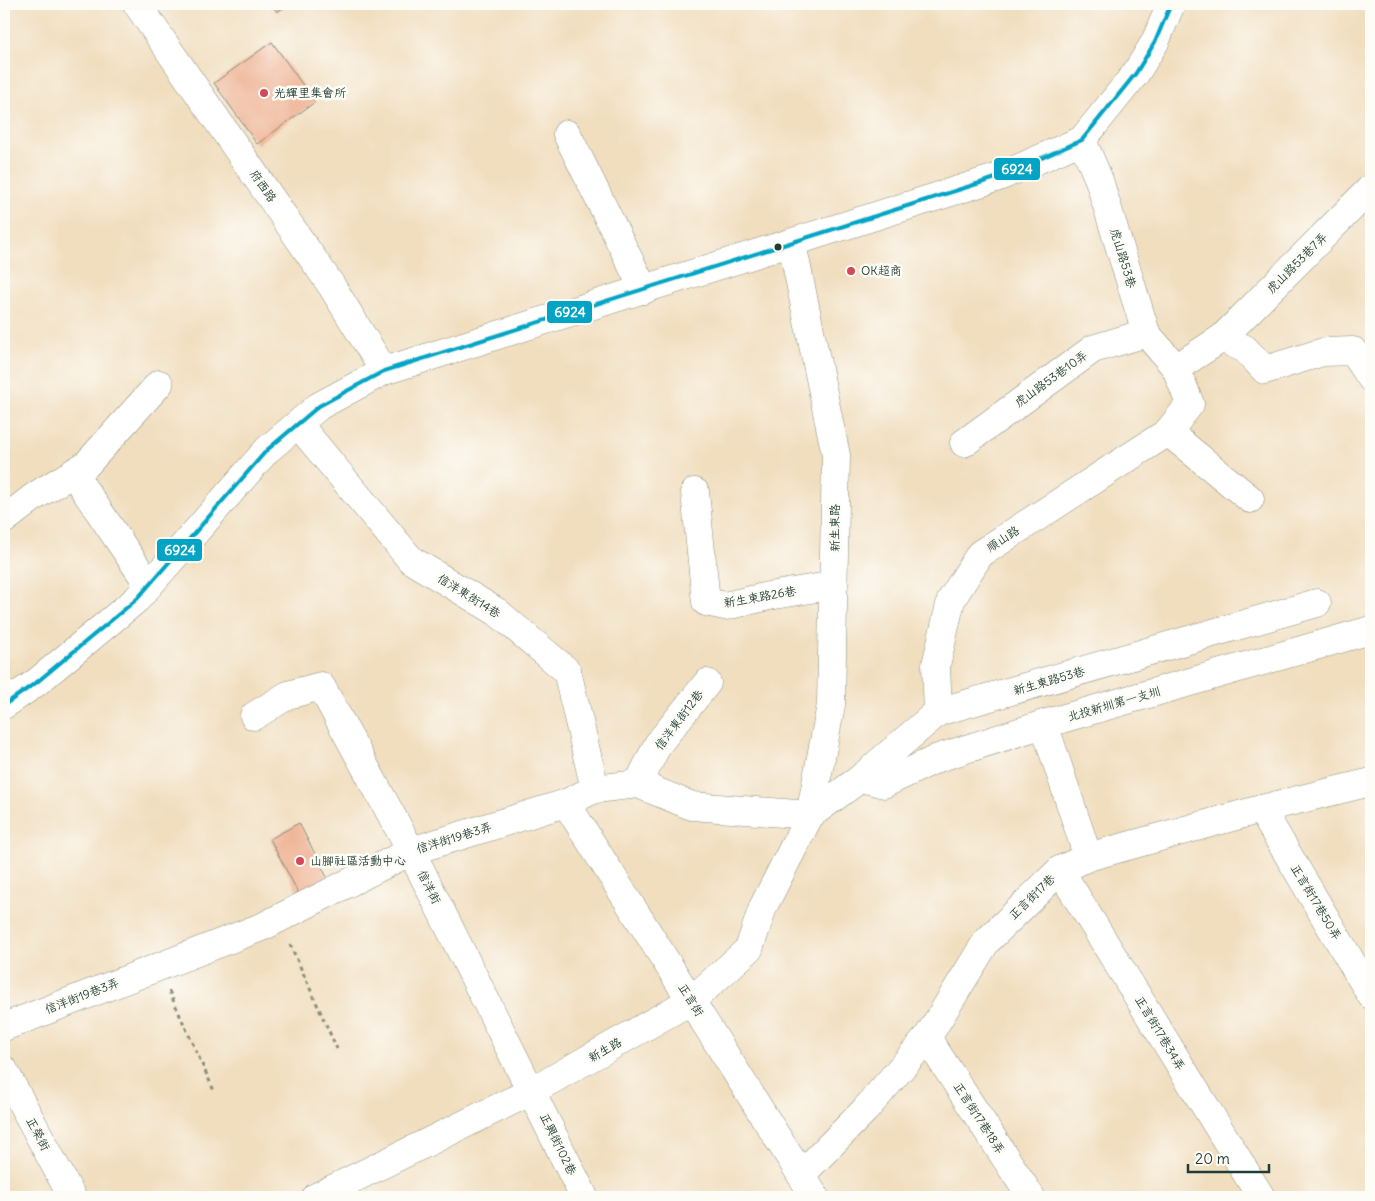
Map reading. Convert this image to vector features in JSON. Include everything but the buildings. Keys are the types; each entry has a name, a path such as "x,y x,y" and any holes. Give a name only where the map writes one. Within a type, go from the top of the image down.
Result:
{"street":[{"name":"府西路","path":"137,4 331,285 384,370"},
{"path":"4,705 37,682 137,599 266,450 319,406 384,370 792,244 999,177 1082,140 1136,73 1155,42 1171,4"},
{"path":"567,134 644,290"},
{"name":"虎山路53巷","path":"1082,140 1099,180 1146,334 1176,368"},
{"name":"虎山路53巷7弄","path":"1222,338 1371,188"},
{"name":"新生東路","path":"792,244 836,455 831,705 810,814"},
{"name":"虎山路53巷10弄","path":"964,443 1093,349 1146,334"},
{"path":"1176,368 1222,338 1245,350 1265,370 1323,352 1353,351 1371,378"},
{"name":"順山路","path":"938,712 936,665 951,600 980,554 1168,432 1190,404 1176,368"},
{"path":"4,520 35,496 86,465 159,384"},
{"name":"信洋東街14巷","path":"298,424 411,560 497,612 567,671 595,789"},
{"path":"1168,432 1250,499"},
{"path":"73,474 149,585"},
{"name":"新生東路26巷","path":"695,492 706,602 725,606 834,585"},
{"name":"新生東路53巷","path":"810,814 861,778 938,712 1317,603"},
{"name":"北投新圳第一支圳","path":"861,778 884,784 938,758 1044,724 1371,630"},
{"name":"信洋東街12巷","path":"638,784 658,744 707,683"},
{"name":"信洋街","path":"254,716 288,696 321,686 411,851 532,1091"},
{"path":"1044,724 1088,857"},
{"name":"正言街17巷","path":"808,1186 865,1110 927,1038 986,942 1060,870 1088,857 1261,809 1371,782"},
{"name":"信洋街19巷3弄","path":"4,1027 278,918 411,851 566,803 595,789 638,784 692,806 810,814"},
{"name":"正言街","path":"566,803 808,1186"},
{"name":"正言街17巷50弄","path":"1261,809 1371,995"},
{"name":"新生路","path":"316,1197 532,1091 692,1000 749,950 763,907 810,814"},
{"name":"正言街17巷34弄","path":"1060,870 1261,1197"},
{"name":"正言街17巷18弄","path":"927,1038 1031,1197"},
{"name":"正榮街","path":"4,1070 72,1197"},
{"name":"正興街102巷","path":"532,1091 584,1197"}],"path":[{"path":"278,918 337,1049"},
{"path":"158,967 215,1093"}],"transit line":[{"name":"6924","path":"4,705 37,682 137,599 267,450 319,406 384,371 999,177 1082,140 1136,73 1155,42 1171,4"}],"place":[{"name":"光輝里集會所","path":"264,93"},
{"name":"OK超商","path":"851,271"},
{"name":"山腳社區活動中心","path":"300,861"}]}
